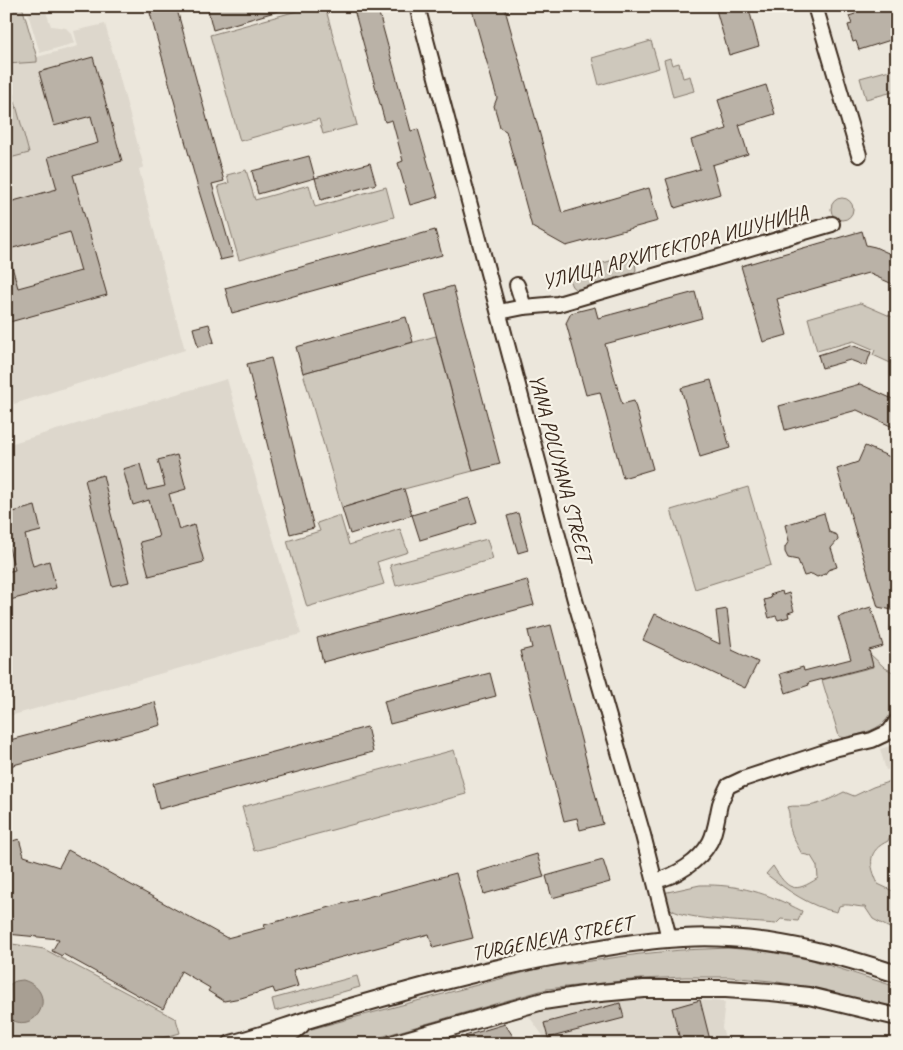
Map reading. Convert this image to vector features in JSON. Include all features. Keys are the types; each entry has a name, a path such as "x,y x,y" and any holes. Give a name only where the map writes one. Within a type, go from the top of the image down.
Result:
{"main road":[{"name":"TURGENEVA STREET","path":"242,1043 307,1020 506,965 539,958 669,938 717,937 816,950 894,974"},
{"path":"392,1044 543,1001 644,989 726,989 809,996 893,1015"},
{"path":"284,1044 290,1034 307,1020"}],"street":[{"name":"YANA POLUYANA STREET","path":"417,6 575,600 669,938"},
{"path":"815,6 859,155"},
{"name":"УЛИЦА АРХИТЕКТОРА ИШУНИНА","path":"499,312 524,307 558,304 832,224"},
{"path":"517,285 524,307"},
{"path":"654,881 669,877 695,861 706,848 711,841 721,802 728,786 743,779 816,755 872,740 889,732 897,721"}],"shaded area":[{"path":"6,6 22,6 37,57 78,46 74,31 105,24 144,167 139,169 185,350 14,404 6,381"},
{"path":"6,6 22,6 37,62 6,64"},
{"path":"315,6 325,6 357,125 323,134 319,119 240,141 210,35"},
{"path":"45,9 51,26 66,28 72,34 75,43 40,53 28,14"},
{"path":"651,41 659,68 599,85 592,58"},
{"path":"670,58 672,65 679,63 683,78 690,76 694,91 673,97 664,60"},
{"path":"897,68 897,91 866,99 860,78"},
{"path":"11,87 29,153 6,159 6,89"},
{"path":"246,170 255,200 309,185 315,207 386,187 394,217 239,260 218,186 229,183 227,175"},
{"path":"842,198 850,201 853,209 850,217 842,220 834,217 831,209 834,201"},
{"path":"628,257 635,262 636,270 632,276 581,291 572,286 570,275 575,271"},
{"path":"860,303 897,319 897,366 873,355 875,350 854,341 817,351 808,318"},
{"path":"436,336 473,471 342,508 303,373"},
{"path":"227,379 301,634 6,717 6,445"},
{"path":"748,487 771,565 695,589 671,510"},
{"path":"340,515 349,545 400,529 408,552 377,562 384,584 307,607 287,541 320,531 317,523"},
{"path":"487,539 493,559 396,586 390,565"},
{"path":"870,654 885,668 897,674 895,702 892,712 880,726 859,735 844,738 839,736 822,680 873,667"},
{"path":"897,744 897,767 886,770 880,749"},
{"path":"454,750 466,794 254,851 242,807"},
{"path":"897,779 897,828 893,829 888,841 876,849 873,854 872,864 878,884 897,893 897,932 873,919 865,907 845,905 839,906 837,912 827,910 799,897 766,874 773,866 788,885 797,888 818,878 817,866 811,856 802,854 794,839 787,807 813,805 827,801 844,792 854,796"},
{"path":"700,885 727,886 753,891 777,899 802,911 798,921 781,919 776,924 691,916 672,910 666,902 663,893"},
{"path":"6,943 44,949 176,1019 180,1033 141,1044 6,1044"},
{"path":"730,948 770,952 812,960 897,987 897,1008 809,987 771,981 729,977 640,979 547,989 356,1044 289,1044 300,1032 541,968 640,954"},
{"path":"357,976 360,987 275,1011 272,999"},
{"path":"23,980 35,986 41,994 42,1003 40,1012 34,1018 26,1022 16,1022 6,1016 6,987 15,981"},
{"path":"675,998 725,1002 722,1028 727,1044 549,1044 528,1015 543,1011 617,1001"}],"building":[{"path":"176,6 224,181 212,184 233,257 220,260 198,188 150,13"},
{"path":"207,6 285,6 285,9 213,30"},
{"path":"353,6 377,6 411,131 418,129 438,197 410,205 398,163 403,161 392,120 385,122"},
{"path":"471,6 504,6 562,213 649,188 658,221 566,246 532,227 506,131 500,128 494,106 497,98"},
{"path":"715,6 748,6 759,46 729,55"},
{"path":"871,6 885,6 886,9 897,6 897,38 859,50 856,41 853,42 848,25 852,24 849,16 855,14 855,11"},
{"path":"93,57 122,161 73,175 107,295 6,323 6,256 9,256 18,288 81,271 70,232 6,250 6,203 57,189 48,157 98,143 91,116 54,126 39,72"},
{"path":"766,85 775,114 739,125 748,154 712,165 720,194 675,208 666,179 700,169 691,140 727,129 718,100"},
{"path":"309,156 315,178 258,194 252,171"},
{"path":"370,163 376,184 321,200 315,178"},
{"path":"435,230 442,255 232,313 225,288"},
{"path":"862,231 866,245 897,257 897,286 868,273 777,299 787,335 763,342 741,266"},
{"path":"453,286 500,464 473,471 425,294"},
{"path":"695,292 702,318 605,344 622,404 634,401 653,469 623,478 600,392 586,395 566,323 571,313 595,307 598,318"},
{"path":"406,317 413,342 303,373 296,347"},
{"path":"209,324 214,342 198,347 193,328"},
{"path":"851,345 871,352 866,366 850,360 822,368 818,355"},
{"path":"271,358 314,528 290,534 247,364"},
{"path":"711,380 730,448 700,457 681,388"},
{"path":"860,384 897,401 897,429 857,410 785,430 779,406"},
{"path":"865,446 897,460 897,611 878,607 837,469 858,462"},
{"path":"177,455 186,489 169,494 179,530 194,525 204,562 149,576 140,542 159,537 149,500 133,505 123,469 140,464 147,490 165,486 158,460"},
{"path":"103,475 129,582 112,586 85,480"},
{"path":"404,489 412,515 350,534 342,508"},
{"path":"469,498 477,523 420,540 412,515"},
{"path":"35,506 41,531 25,535 33,566 49,561 56,588 6,601 6,572 15,570 6,537 6,514"},
{"path":"518,513 528,550 518,553 507,516"},
{"path":"824,513 829,532 837,535 838,540 831,548 837,567 817,577 812,574 804,576 798,560 788,558 785,552 785,547 789,541 785,525"},
{"path":"527,580 534,605 323,662 317,638"},
{"path":"782,591 783,595 789,593 794,611 788,613 789,617 778,620 776,616 769,618 764,600 771,598 770,595"},
{"path":"871,607 883,646 869,650 873,666 808,683 809,685 786,693 780,674 803,667 804,671 851,659 838,617"},
{"path":"727,609 732,650 758,662 745,688 643,640 655,614 720,644 716,611"},
{"path":"551,625 603,824 580,830 577,818 564,821 520,651 532,648 528,631"},
{"path":"490,673 496,696 390,724 384,701"},
{"path":"155,702 161,725 6,767 6,741"},
{"path":"367,727 373,752 159,809 153,784"},
{"path":"19,839 24,856 59,867 68,850 227,938 265,928 264,925 456,873 473,938 433,948 429,934 293,970 298,986 275,993 273,988 224,1001 208,991 210,988 181,971 163,1009 63,954 62,956 52,951 59,939 7,934 9,919 6,919 6,843"},
{"path":"537,854 544,877 484,894 477,872"},
{"path":"603,860 610,882 552,898 546,876"},
{"path":"700,1000 711,1044 681,1044 672,1008"},
{"path":"620,1003 624,1018 548,1038 544,1023"},
{"path":"505,1024 518,1044 470,1044 465,1036"}]}
